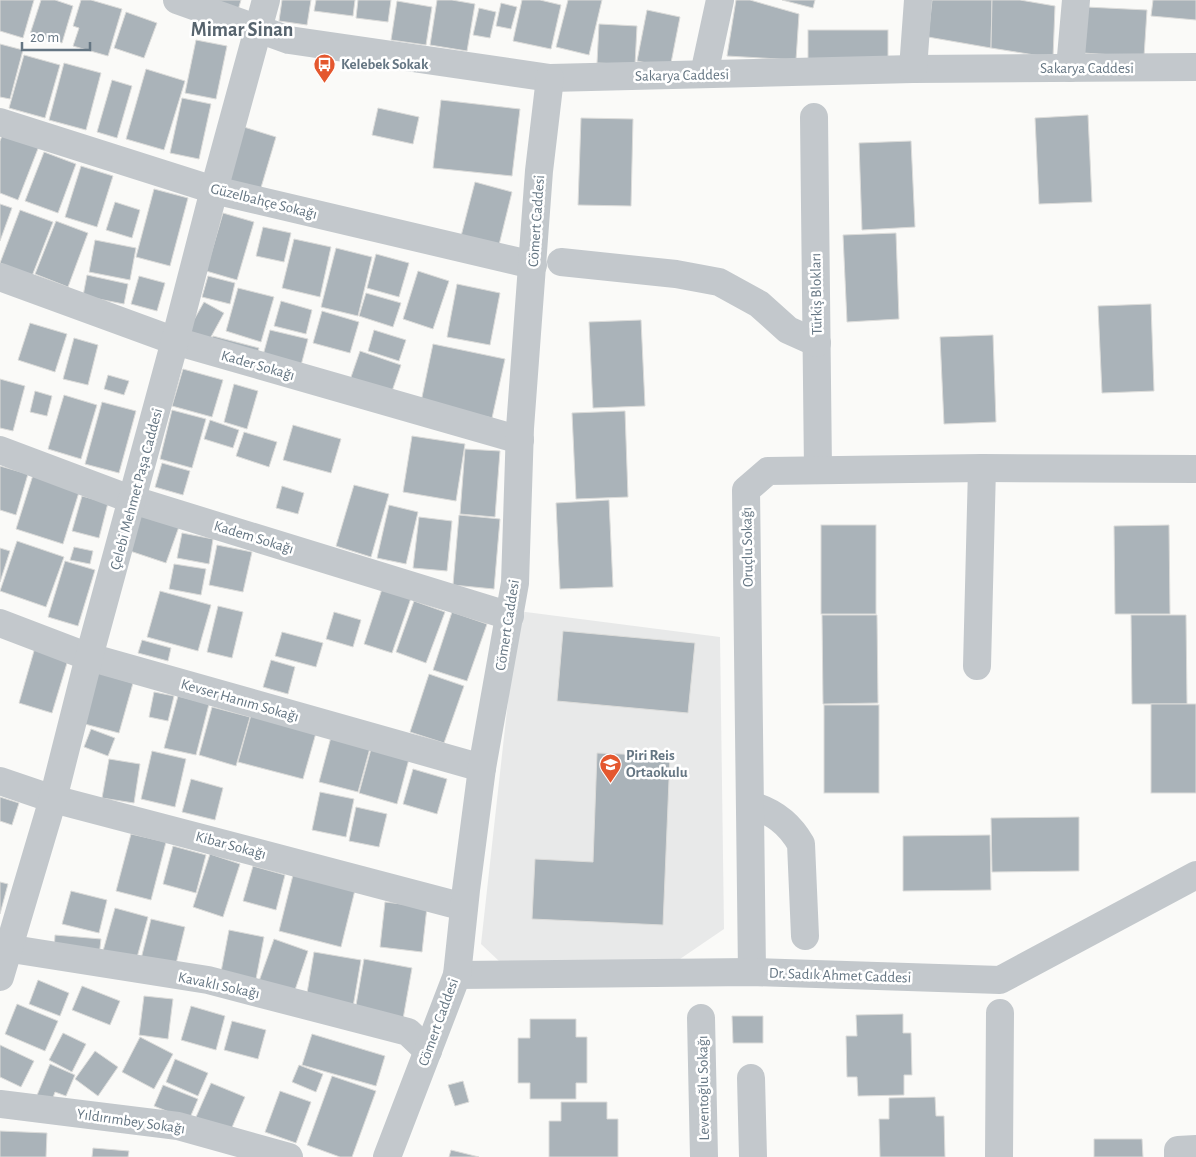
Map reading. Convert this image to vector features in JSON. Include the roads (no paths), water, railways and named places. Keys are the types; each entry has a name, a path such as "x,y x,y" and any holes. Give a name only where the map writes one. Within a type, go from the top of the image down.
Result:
{"street":[{"name":"Sakarya Caddesi","path":"178,0 289,40 550,78 913,69 1196,67"},
{"name":"Çelebi Mehmet Paşa Caddesi","path":"0,977 4,948 53,799 89,657 133,500 266,0"},
{"path":"913,69 918,0"},
{"path":"1070,68 1076,0"},
{"path":"704,74 714,2"},
{"name":"Cömert Caddesi","path":"387,1157 456,975 482,768 515,583 520,440 539,171 550,78"},
{"name":"Türkiş Blokları","path":"814,117 818,470"},
{"name":"Güzelbahçe Sokağı","path":"0,122 214,190 533,265"},
{"path":"561,262 676,274 719,282 759,304 788,330 817,343"},
{"name":"Kader Sokağı","path":"0,277 175,341 520,440"},
{"name":"Kadem Sokağı","path":"0,450 133,500 510,616"},
{"path":"977,666 982,468"},
{"name":"Oruçlu Sokağı","path":"752,972 746,490 768,471 982,468 1196,469"},
{"name":"Kevser Hanım Sokağı","path":"0,623 89,657 482,768"},
{"name":"Kibar Sokağı","path":"0,781 53,799 464,907"},
{"path":"750,806 772,813 781,819 796,835 801,844 805,936"},
{"name":"Dr. Sadık Ahmet Caddesi","path":"456,975 752,972 1000,980 1196,875"},
{"name":"Kavaklı Sokağı","path":"4,948 208,980 408,1032 428,1051"},
{"path":"999,1157 1000,1013"},
{"name":"Leventoğlu Sokağı","path":"701,1018 704,1157"},
{"path":"751,1078 754,1157"},
{"name":"Yıldırımbey Sokağı","path":"0,1104 178,1126 289,1157"},
{"path":"1178,1157 1178,1150 1196,1149"}],"place":[{"name":"Kelebek Sokak","path":"325,83"},
{"name":"Piri Reis Ortaokulu","path":"610,783"}],"district":[{"name":"Mimar Sinan","path":"242,29"}]}
